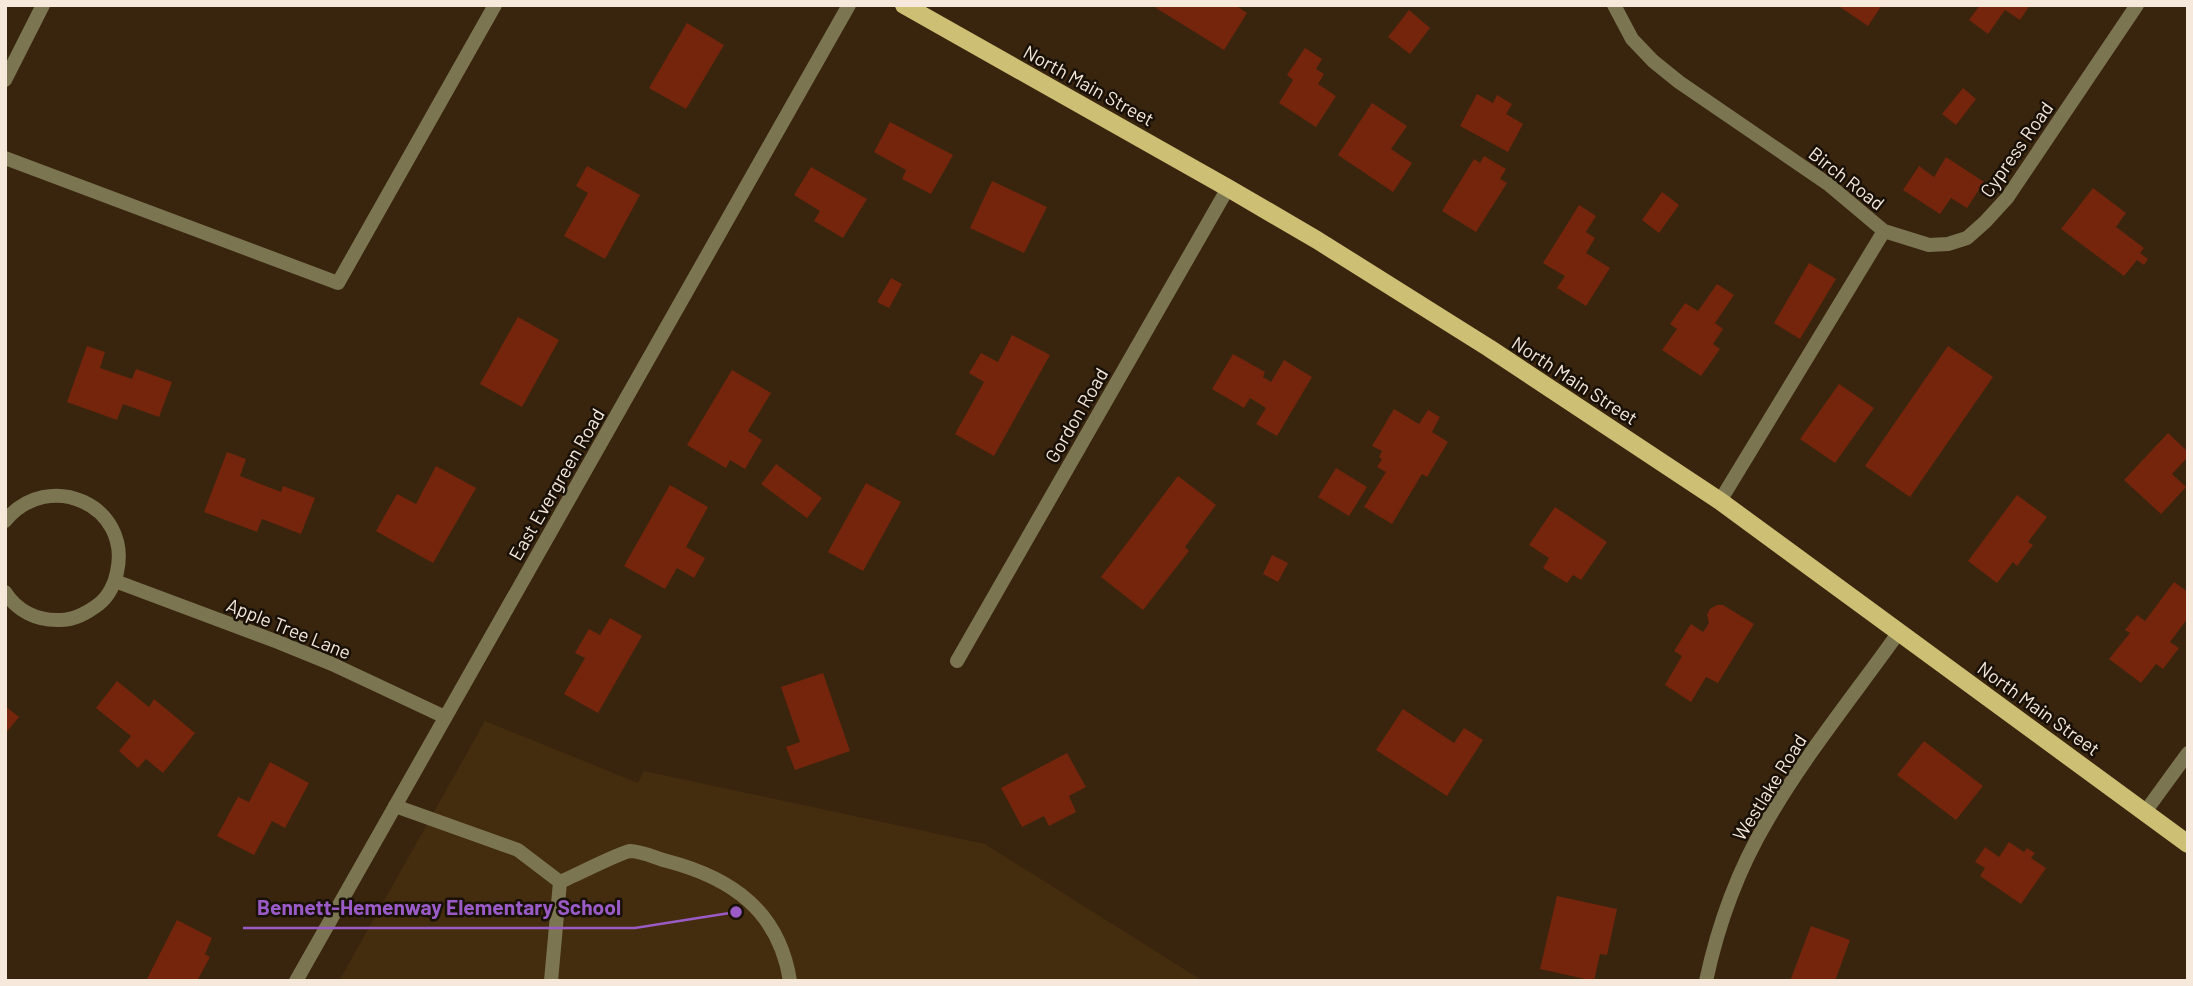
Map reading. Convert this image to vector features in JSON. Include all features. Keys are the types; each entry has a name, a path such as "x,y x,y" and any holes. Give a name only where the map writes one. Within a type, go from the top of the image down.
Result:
{"main road":[{"name":"North Main Street","path":"904,5 1228,188 1400,292 1720,501 2188,844"}],"street":[{"path":"5,80 43,5"},
{"path":"5,158 338,283 495,5"},
{"name":"East Evergreen Road","path":"296,981 849,5"},
{"name":"Birch Road","path":"1614,5 1632,39 1653,61 1679,82 1828,184 1884,231 1720,501"},
{"name":"Cypress Road","path":"1884,231 1929,245 1948,244 1967,237 1985,222 2022,177 2137,5"},
{"name":"Gordon Road","path":"957,661 1228,188"},
{"path":"5,521 14,511 33,499 56,494 78,498 98,510 116,536 120,559 115,581 103,600 86,614 69,620 47,621 27,614 11,601 5,592"},
{"name":"Apple Tree Lane","path":"115,581 321,660 445,717"},
{"name":"Westlake Road","path":"1706,981 1728,906 1766,823 1789,785 1899,632"},
{"path":"2145,812 2188,753"},
{"path":"395,806 518,850 561,882"},
{"path":"561,882 629,851 691,868 735,888 766,918 787,957 790,981"},
{"path":"551,981 561,882"}],"shaded area":[{"path":"485,721 638,783 644,771 985,844 1203,981 339,981"}],"building":[{"path":"1158,5 1235,5 1247,13 1224,50 1156,8"},
{"path":"1837,5 1882,5 1868,26"},
{"path":"1980,5 2030,5 2020,20 2005,10 1988,34 1969,20"},
{"path":"1409,10 1430,28 1410,54 1388,37"},
{"path":"687,23 724,45 686,109 649,88"},
{"path":"1305,48 1322,59 1316,69 1324,74 1318,84 1336,96 1316,127 1279,103 1293,80 1287,75"},
{"path":"1963,88 1976,99 1956,125 1942,114"},
{"path":"1477,94 1493,103 1497,95 1512,104 1506,114 1523,124 1508,152 1460,126"},
{"path":"1372,103 1407,126 1391,149 1412,163 1393,192 1338,155"},
{"path":"890,122 953,155 931,194 902,179 906,170 874,152"},
{"path":"1484,156 1506,169 1500,179 1507,183 1476,232 1442,211 1474,159 1480,163"},
{"path":"1946,157 1984,182 1967,208 1951,198 1940,214 1903,190 1919,166 1934,177"},
{"path":"587,166 640,195 605,259 564,236 588,193 576,186"},
{"path":"811,167 867,199 843,238 814,221 820,211 794,195"},
{"path":"992,181 1047,207 1024,253 970,228"},
{"path":"2093,188 2126,213 2116,227 2144,248 2140,253 2148,259 2144,265 2137,260 2124,276 2061,229"},
{"path":"1662,192 1679,205 1659,233 1642,220"},
{"path":"1579,205 1596,216 1586,232 1595,238 1586,253 1610,268 1586,306 1557,288 1565,276 1543,263"},
{"path":"1809,263 1836,279 1800,339 1774,323"},
{"path":"891,278 902,284 889,308 877,302"},
{"path":"1717,284 1734,295 1715,323 1723,329 1713,344 1720,349 1701,376 1662,350 1677,329 1670,324 1685,303 1698,311"},
{"path":"518,317 559,340 522,407 480,384"},
{"path":"1012,335 1050,355 994,456 955,434 984,382 969,373 981,353 998,362"},
{"path":"87,346 105,352 100,368 132,379 136,369 172,382 159,417 123,404 117,420 67,402"},
{"path":"1948,346 1993,377 1910,497 1865,466"},
{"path":"1233,354 1265,372 1263,377 1271,382 1284,360 1312,377 1277,436 1256,424 1266,408 1250,398 1244,408 1212,389"},
{"path":"732,370 771,393 748,431 762,440 745,469 730,460 726,468 687,445"},
{"path":"1839,384 1874,408 1835,463 1800,439"},
{"path":"1394,409 1419,424 1428,410 1440,417 1432,432 1448,442 1427,477 1422,474 1392,524 1364,507 1386,472 1377,467 1382,459 1379,457 1382,451 1372,446"},
{"path":"2168,433 2188,452 2188,457 2172,474 2186,487 2161,514 2124,480"},
{"path":"227,452 246,459 240,476 281,492 283,486 315,498 301,534 262,519 257,532 204,512"},
{"path":"776,464 822,498 807,518 761,484"},
{"path":"436,466 476,488 433,563 376,531 397,494 416,504"},
{"path":"1336,468 1367,487 1349,516 1318,497"},
{"path":"1178,476 1216,505 1185,547 1189,551 1143,610 1101,577"},
{"path":"866,483 901,502 863,571 828,552"},
{"path":"670,485 708,507 686,547 705,558 694,578 677,568 665,589 624,566"},
{"path":"2017,495 2047,517 2028,542 2033,545 2017,566 2013,562 1997,583 1968,561"},
{"path":"1555,507 1607,542 1581,580 1573,575 1567,583 1543,568 1549,558 1529,545"},
{"path":"1272,555 1288,563 1278,582 1263,574"},
{"path":"2174,582 2188,592 2188,618 2170,642 2179,648 2163,669 2156,664 2141,683 2109,659 2130,633 2125,630 2137,615 2145,621"},
{"path":"1723,605 1754,624 1718,683 1706,677 1691,702 1665,685 1682,656 1674,651 1691,624 1703,632 1709,623 1707,615 1710,609"},
{"path":"610,618 642,636 598,713 564,694 585,658 575,653 589,629 600,635"},
{"path":"823,673 850,751 795,770 786,747 800,742 781,687"},
{"path":"117,681 149,707 154,699 195,733 163,773 146,759 138,768 119,751 131,736 96,708"},
{"path":"5,706 19,717 5,734"},
{"path":"1403,709 1454,743 1464,728 1483,740 1447,796 1376,750"},
{"path":"1924,741 1983,786 1956,820 1897,775"},
{"path":"1067,753 1086,787 1069,796 1076,812 1049,826 1044,816 1022,827 1001,788"},
{"path":"270,762 309,783 285,828 272,821 254,855 217,836 238,797 249,802"},
{"path":"2009,842 2024,852 2027,848 2035,853 2031,858 2046,868 2021,904 1980,876 1985,868 1975,862 1985,847 1999,857"},
{"path":"1557,896 1617,909 1607,955 1600,954 1594,981 1540,969"},
{"path":"177,920 212,938 205,954 210,957 197,981 146,981"},
{"path":"1811,926 1850,940 1835,981 1790,981"}],"place":[{"name":"Bennett-Hemenway Elementary School","path":"736,912"}]}
